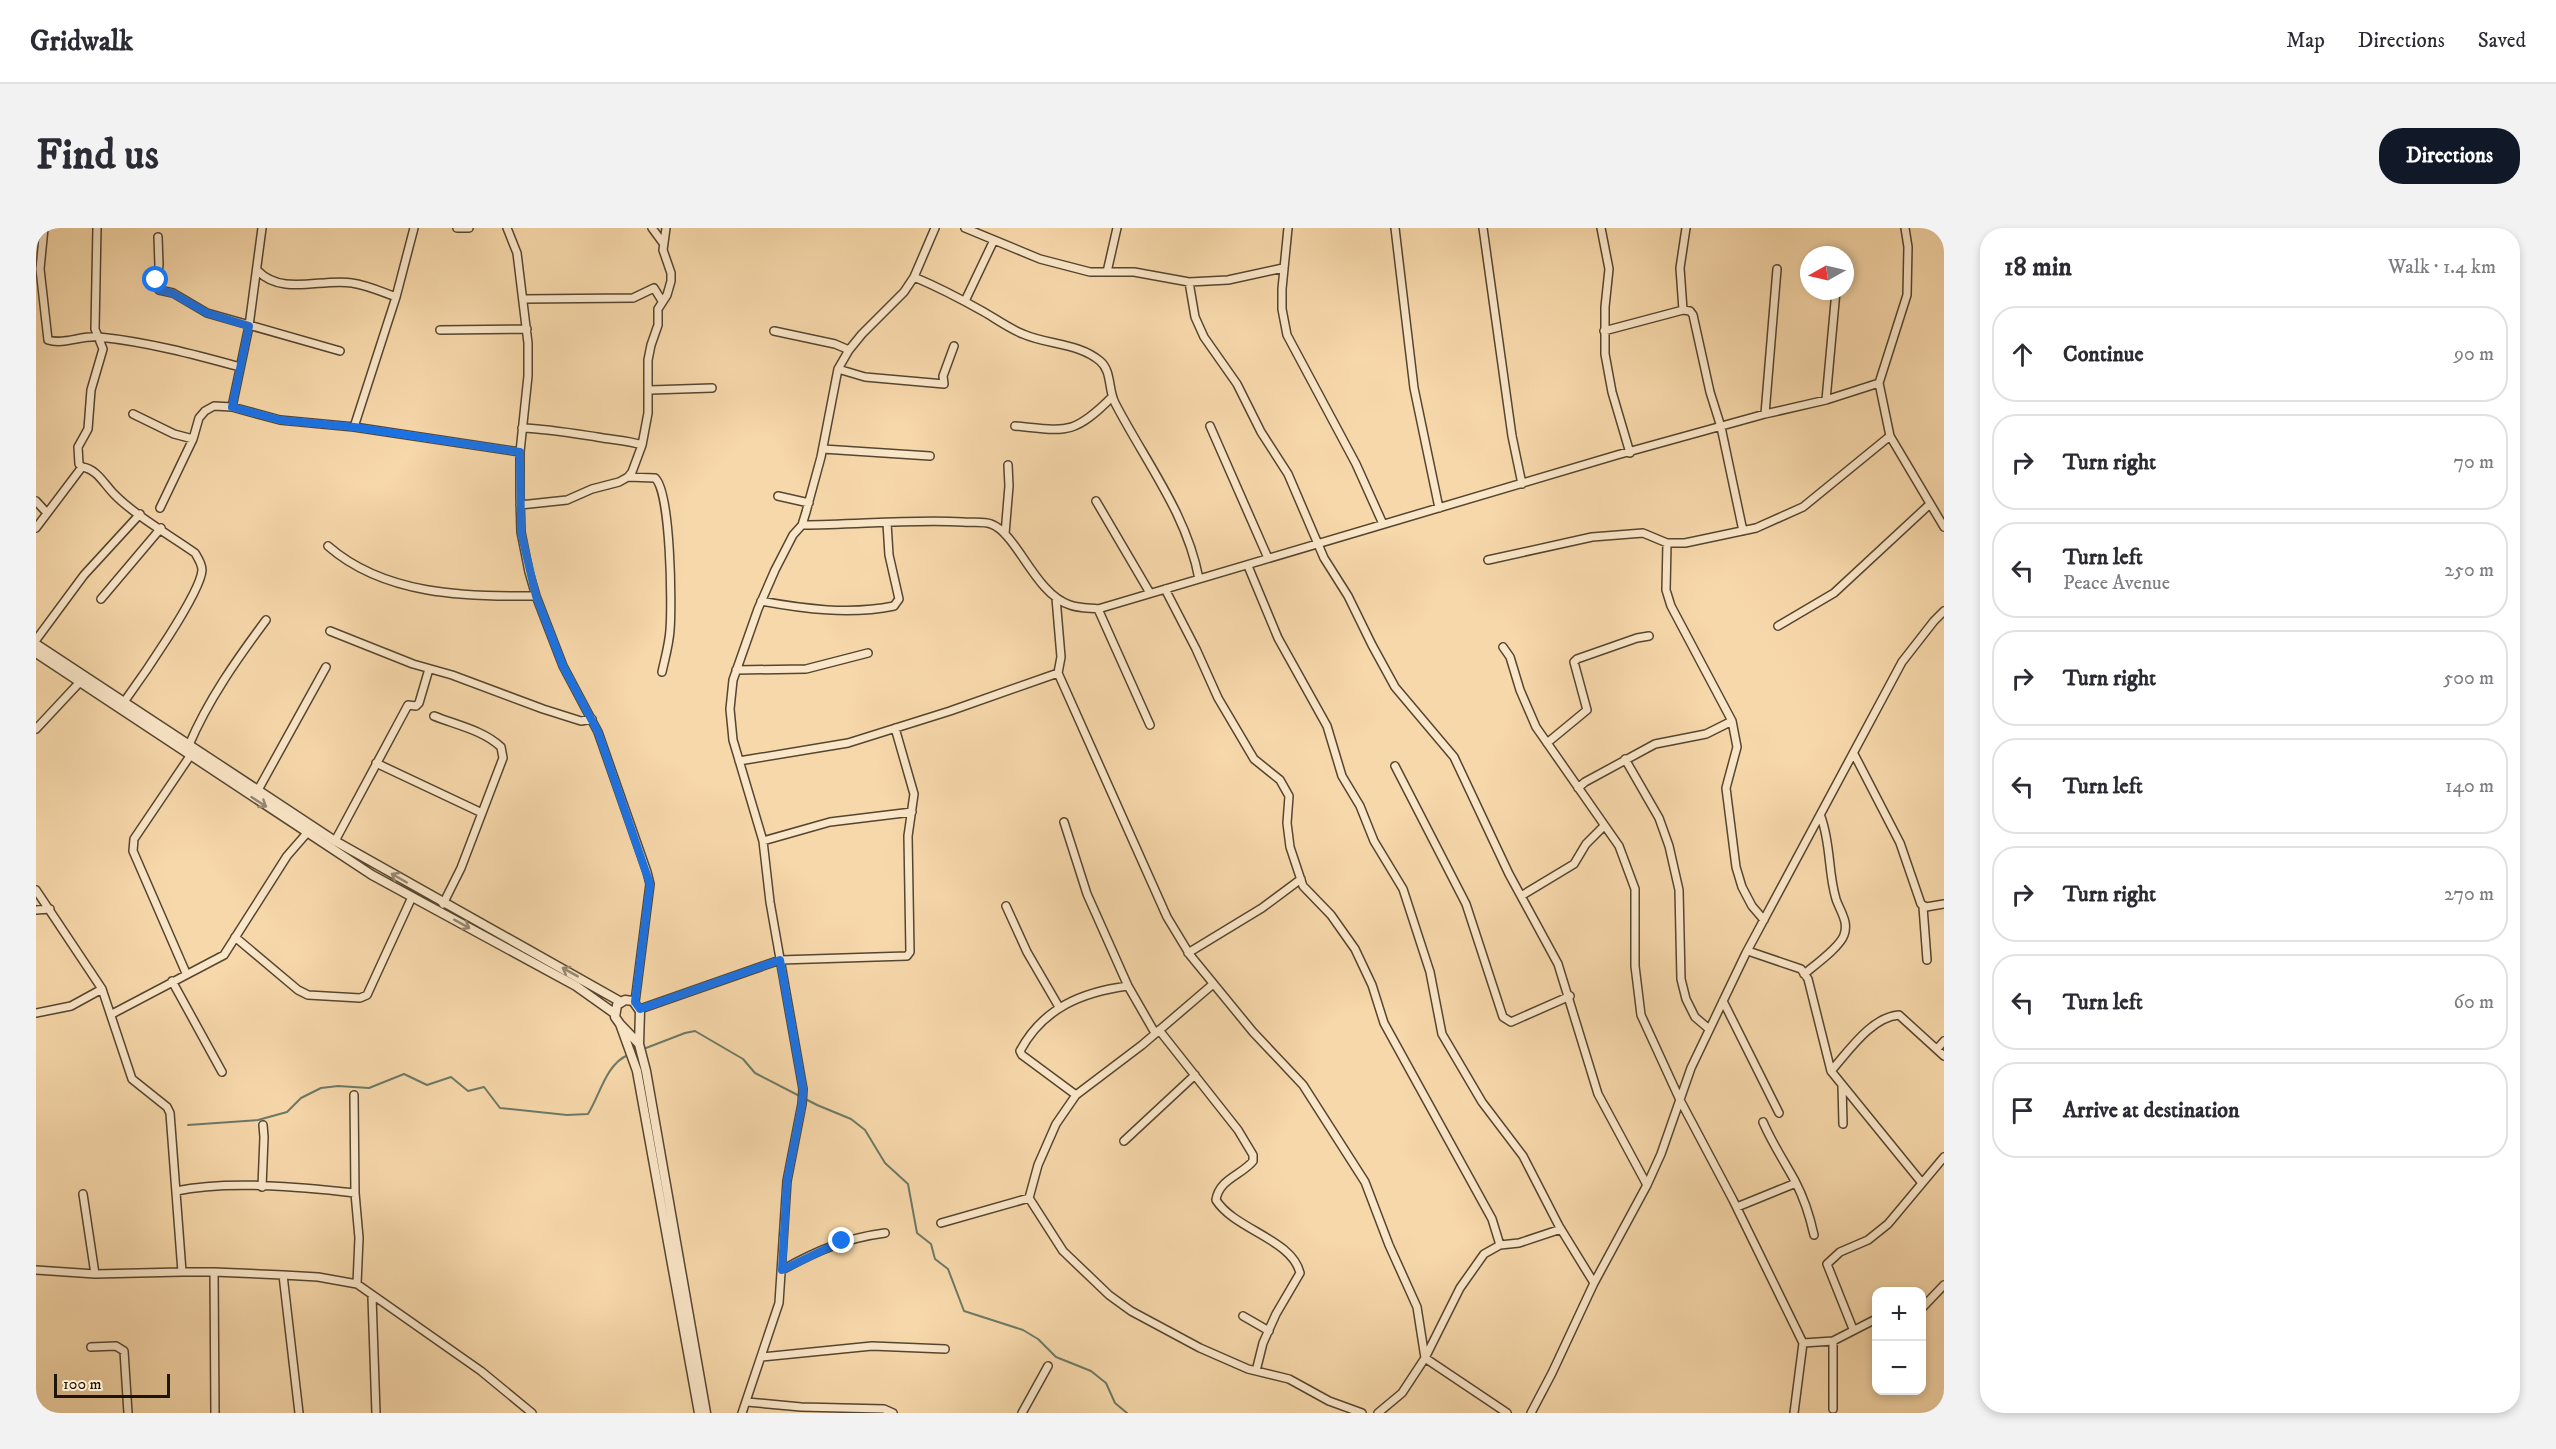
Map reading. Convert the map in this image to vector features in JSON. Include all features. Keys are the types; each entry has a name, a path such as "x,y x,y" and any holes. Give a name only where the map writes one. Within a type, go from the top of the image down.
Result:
{"street":[{"path":"44,228 38,270 48,340 98,337 170,348 240,367"},
{"path":"97,228 94,289 98,337 103,349 91,390 88,429 78,447 79,464 98,475 122,501 195,553 202,570 189,599 159,650 124,702"},
{"path":"232,407 249,326 262,228"},
{"path":"354,427 396,297 414,228"},
{"path":"457,228 469,228"},
{"path":"507,228 518,253 527,329 528,376 520,452 521,532 536,596 563,666 592,719 650,884 637,1006 636,1049 699,1413"},
{"path":"652,228 663,243"},
{"path":"628,477 642,445 650,390 648,360 658,325 658,309 667,296 671,281 663,243 666,228"},
{"path":"742,1413 779,1303 787,1181 803,1089 780,960 763,841 733,740 730,709 736,670 761,601 793,535 802,525 823,449 838,369 849,350 904,292 915,277 935,228"},
{"path":"965,228 1058,264 1090,272 1134,272 1189,282 1228,280 1283,268"},
{"path":"1107,272 1118,228"},
{"path":"1288,228 1283,268 1282,309 1287,335 1356,464 1383,524"},
{"path":"1395,228 1414,388 1439,508"},
{"path":"1483,228 1512,435 1522,484"},
{"path":"1601,228 1609,269 1604,331 1612,392 1630,453"},
{"path":"1683,310 1680,268 1686,228"},
{"path":"1905,228 1909,266 1907,295 1880,383 1890,436 1944,527"},
{"path":"158,237 157,289 172,293 207,313 340,351"},
{"path":"964,301 993,240"},
{"path":"1766,414 1777,269"},
{"path":"258,271 264,278 276,282 292,285 352,283 396,297"},
{"path":"915,277 964,301 1022,334 1074,348 1101,362 1107,370 1112,398 1162,489 1174,505 1195,555 1199,579"},
{"path":"1189,282 1195,317 1204,337 1237,384 1261,432 1288,474 1318,545 1395,687 1454,757 1521,896 1558,964 1598,1094 1647,1185"},
{"path":"524,299 633,297 654,288 662,301"},
{"path":"1826,400 1835,300"},
{"path":"1604,331 1683,310 1690,311 1693,315 1710,392 1721,427 1743,531"},
{"path":"440,330 527,329"},
{"path":"774,331 835,344 849,350"},
{"path":"838,369 865,376 944,384 943,376 954,346"},
{"path":"802,525 942,521 991,524 1005,534 1038,579 1056,598 1070,605 1098,609 1383,524 1880,383"},
{"path":"650,390 712,388"},
{"path":"1015,426 1061,430 1074,428 1091,417 1112,398"},
{"path":"160,508 193,439 199,418 204,411 214,406 232,407 280,420 354,427 520,452"},
{"path":"133,414 174,434 193,439"},
{"path":"1210,426 1268,558"},
{"path":"522,428 570,431 626,440 642,445"},
{"path":"1488,560 1592,537 1643,533 1666,543 1685,543 1756,528 1803,507 1890,436"},
{"path":"823,449 930,456"},
{"path":"1005,534 1009,486 1008,465"},
{"path":"36,528 82,467"},
{"path":"520,505 567,500 628,477 655,478 661,487 670,548 670,628 662,672"},
{"path":"778,496 809,503"},
{"path":"36,501 47,513"},
{"path":"1096,501 1150,593"},
{"path":"1778,626 1834,593 1930,504"},
{"path":"140,514 84,575 36,642 334,841 621,1002 629,1000 637,1006"},
{"path":"761,601 799,608 894,606 899,599 889,555 887,524"},
{"path":"101,599 161,528"},
{"path":"1666,543 1666,590 1671,606 1732,721 1737,747 1726,788 1736,867 1742,887 1752,906 1764,920"},
{"path":"328,546 360,567 425,590 442,594 536,596"},
{"path":"1248,566 1278,638 1327,726 1342,776 1360,806 1374,841 1403,889 1430,972 1442,1034 1450,1052 1482,1102 1523,1156 1561,1229 1594,1283"},
{"path":"1166,589 1218,698 1254,759 1280,780 1289,796 1287,823 1290,847 1300,879 1332,915 1355,949 1372,986 1384,1023 1492,1219 1500,1245"},
{"path":"1056,598 1061,657 1058,673 1167,917 1188,953 1212,985 1303,1084 1361,1174 1416,1307 1425,1358 1507,1413"},
{"path":"1098,609 1150,725"},
{"path":"1531,1413 1594,1283 1647,1185 1691,1068 1748,951 1902,662 1944,611"},
{"path":"189,745 215,695 267,620"},
{"path":"330,631 543,710 581,721 592,719"},
{"path":"1547,743 1587,710 1574,662 1637,638 1649,636"},
{"path":"1503,647 1510,657 1529,713 1547,743 1619,846 1635,890 1635,966 1641,1015 1680,1100 1737,1207 1803,1343 1794,1413"},
{"path":"36,653 307,833 412,897 576,986 614,1013 636,1049 706,1413"},
{"path":"736,670 806,669 868,653"},
{"path":"258,790 326,667"},
{"path":"334,841 408,705 416,706 419,703 429,669"},
{"path":"739,761 848,743 1058,673"},
{"path":"36,729 79,682"},
{"path":"434,716 472,729 501,747 502,764 461,868 443,904"},
{"path":"1578,788 1654,744 1685,740 1706,734 1732,721"},
{"path":"637,1006 780,960 907,956 910,952 908,856 914,794 895,728"},
{"path":"1854,754 1900,843 1923,907 1927,960"},
{"path":"186,973 133,851 134,839 190,756"},
{"path":"1625,759 1659,818 1669,846 1679,890 1681,979 1686,999 1695,1017 1709,1029"},
{"path":"376,763 482,813"},
{"path":"1395,766 1462,895 1503,1017 1511,1022 1569,996"},
{"path":"763,841 830,822 912,812"},
{"path":"1804,974 1840,942 1845,934 1844,916 1835,894 1828,837 1821,817"},
{"path":"1064,822 1087,894 1128,986 1157,1032 1195,1075 1238,1130 1252,1155 1253,1161 1229,1179 1217,1192 1216,1200 1223,1210 1237,1221 1297,1261 1300,1273 1269,1331 1256,1371"},
{"path":"1521,896 1574,864 1586,844 1604,826"},
{"path":"112,1014 224,955 287,856 307,833"},
{"path":"1188,953 1262,908 1300,879"},
{"path":"36,890 102,989 132,1079 167,1107 170,1113 182,1272"},
{"path":"235,938 298,990 308,995 360,998 367,995 412,897"},
{"path":"1923,907 1944,904"},
{"path":"1006,906 1027,951 1059,1007"},
{"path":"36,910 50,909"},
{"path":"1748,951 1786,962 1801,969 1808,979 1831,1071 1922,1183"},
{"path":"172,981 222,1072"},
{"path":"1212,985 1157,1032 1076,1095 1056,1124 1038,1165 1029,1198 1064,1251 1109,1295 1131,1311 1176,1337 1256,1371 1289,1379 1329,1401 1362,1413"},
{"path":"1076,1095 1022,1055 1020,1051 1036,1029 1059,1007 1097,990 1128,986"},
{"path":"36,1013 71,1006 102,989"},
{"path":"1723,1001 1779,1113"},
{"path":"614,1013 621,1002"},
{"path":"1831,1071 1871,1030 1890,1016 1899,1015 1944,1056"},
{"path":"1937,1049 1944,1041"},
{"path":"1124,1141 1195,1075"},
{"path":"1842,1085 1843,1124"},
{"path":"354,1095 355,1193 359,1238 357,1284"},
{"path":"1763,1122 1772,1143 1796,1183 1808,1211 1814,1235"},
{"path":"262,1125 264,1154 262,1187"},
{"path":"1853,1329 1827,1264 1840,1252 1868,1240 1888,1224 1944,1157"},
{"path":"1737,1207 1796,1183"},
{"path":"176,1191 211,1187 303,1187 355,1193"},
{"path":"83,1194 95,1274"},
{"path":"941,1223 1029,1198"},
{"path":"1378,1413 1402,1393 1425,1358 1470,1273 1484,1254 1500,1245 1519,1243 1561,1229"},
{"path":"782,1270 834,1244 859,1236 885,1233"},
{"path":"36,1270 95,1274 214,1272 283,1275 318,1277 357,1284 372,1297 481,1371 532,1413"},
{"path":"214,1272 215,1413"},
{"path":"283,1275 299,1413"},
{"path":"1926,1304 1944,1285"},
{"path":"372,1297 376,1413"},
{"path":"1243,1316 1269,1331"},
{"path":"1803,1343 1833,1341 1872,1321"},
{"path":"1833,1341 1833,1409"},
{"path":"91,1347 116,1346 124,1351 128,1413"},
{"path":"761,1357 872,1346 945,1349"},
{"path":"1022,1413 1048,1366"},
{"path":"747,1402 801,1407 884,1409 893,1413"}],"waterway":[{"path":"633,1053 695,1031 743,1059 755,1073 817,1105 851,1119 865,1130 885,1163 908,1184 917,1233 931,1244 935,1259 948,1269 964,1311 1023,1330 1038,1339 1056,1357 1091,1371 1106,1383 1115,1403 1127,1413"},
{"path":"188,1125 258,1120 287,1112 301,1098 321,1088 338,1086 369,1088 404,1074 427,1085 451,1077 468,1091 484,1087 500,1108 567,1115 588,1114 614,1065 628,1055"}],"route":[{"path":"156,280 159,290 172,293 207,313 249,326 232,407 280,420 354,427 520,452 521,532 536,596 563,666 598,732 650,884 635,1002 640,1009 780,960 803,1089 787,1181 782,1270 825,1247 842,1241"}]}
